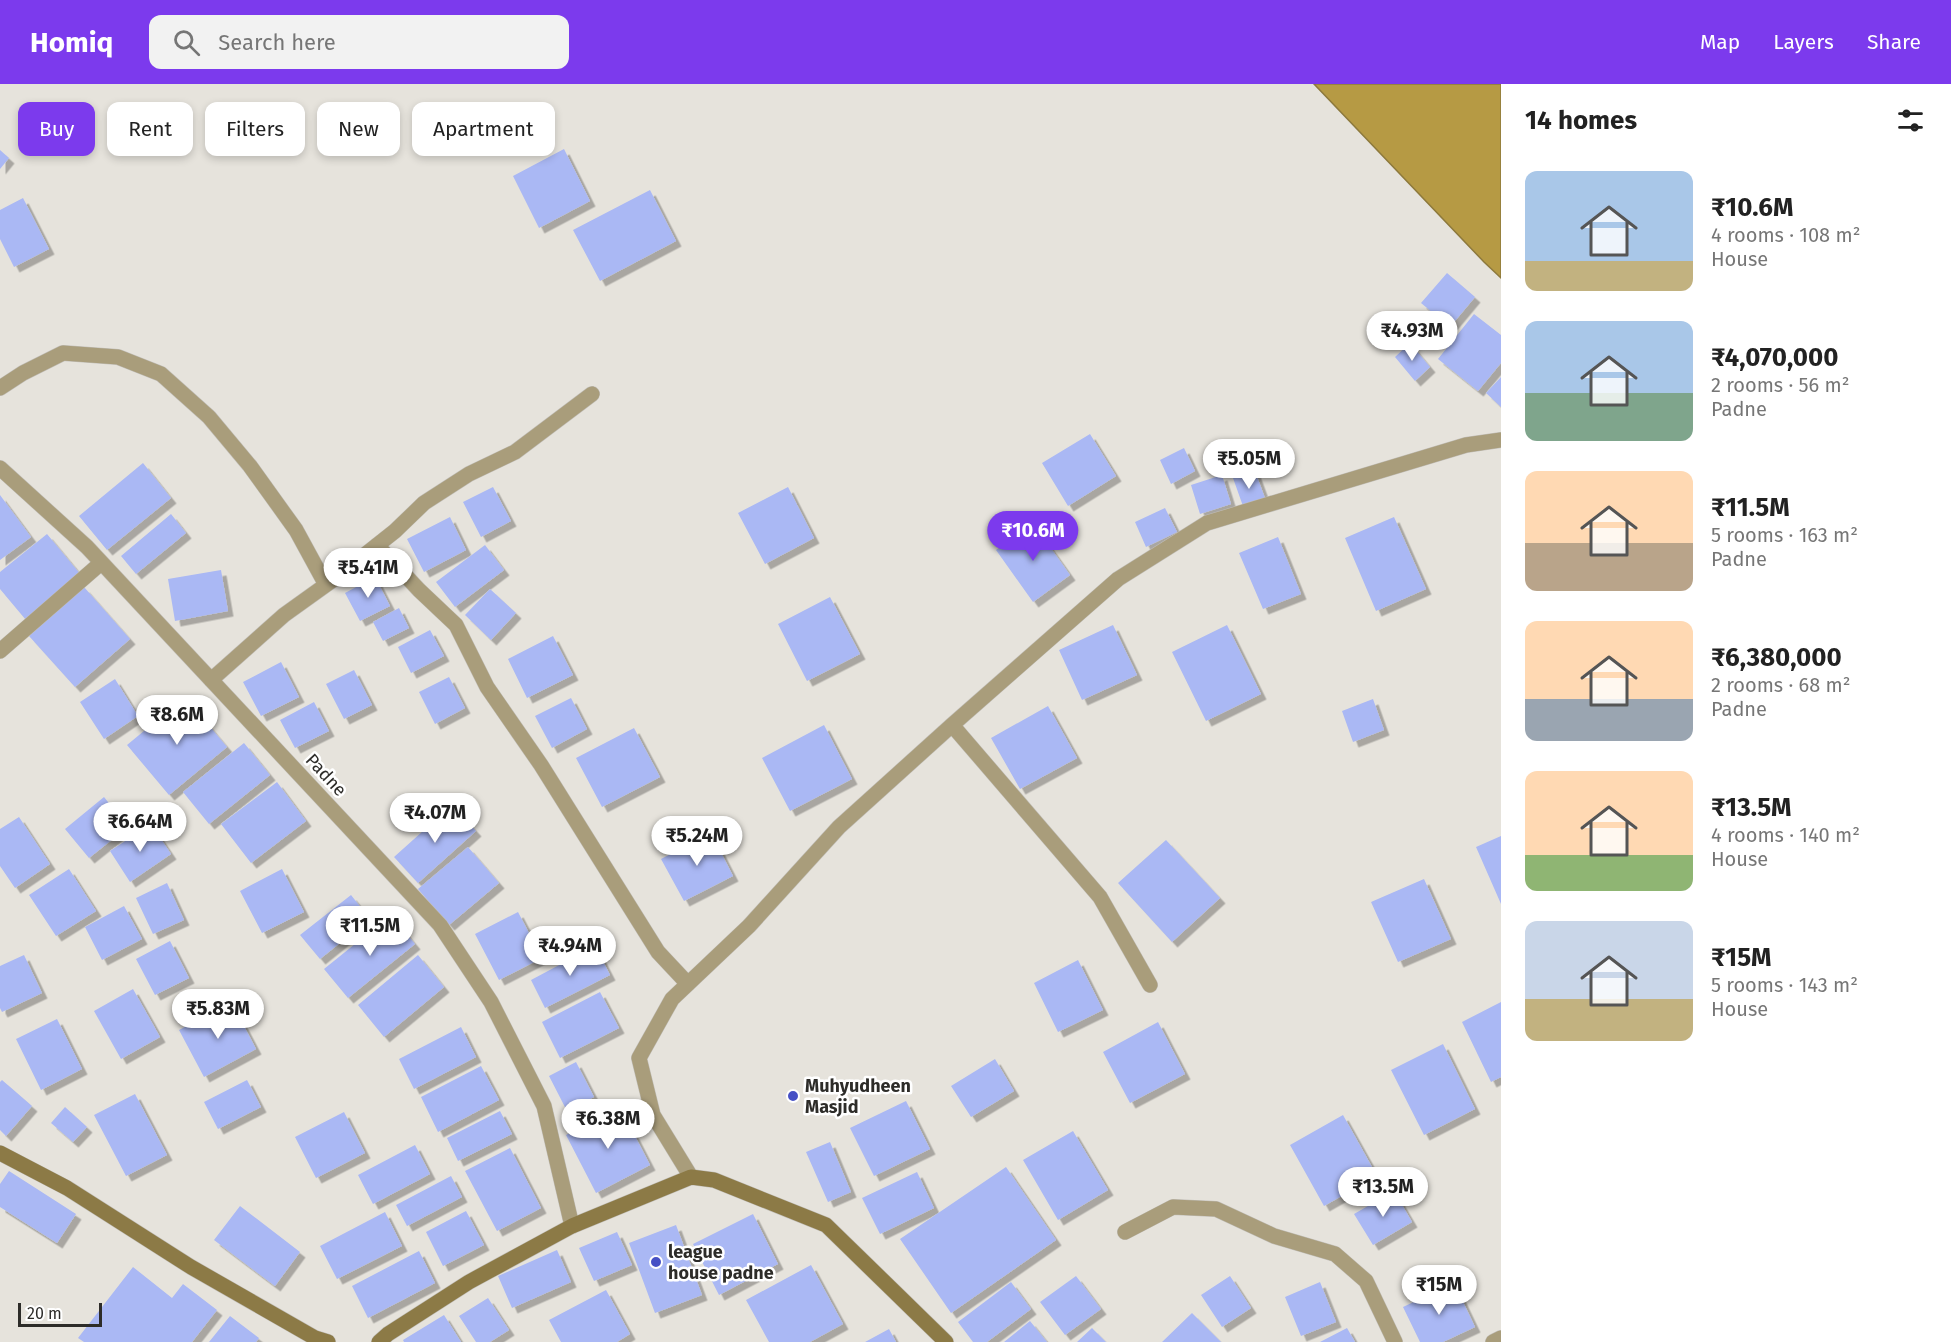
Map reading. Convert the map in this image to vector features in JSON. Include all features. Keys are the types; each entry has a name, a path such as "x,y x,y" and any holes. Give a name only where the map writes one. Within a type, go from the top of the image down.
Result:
{"main road":[{"path":"0,1153 67,1188 191,1267 315,1338 328,1342"},
{"path":"379,1342 468,1282 572,1226 691,1177 714,1180 826,1225 946,1342"}],"street":[{"path":"0,388 23,373 63,353 118,357 161,374 209,417 250,466 296,530 326,585"},
{"path":"211,680 284,615 395,531 424,502 469,474 515,452 591,394"},
{"path":"691,1177 653,1115 639,1058 672,999 749,926 839,827 1118,579 1207,523 1466,445 1501,440"},
{"name":"Padne","path":"0,468 87,547 440,925 490,1002 544,1106 572,1226"},
{"path":"377,545 456,625 487,687 541,765 658,952 688,984"},
{"path":"0,651 101,563"},
{"path":"952,725 1100,897 1150,985"},
{"path":"1125,1232 1173,1207 1216,1209 1274,1236 1335,1254 1366,1281 1395,1342"},
{"path":"1493,1342 1501,1338"}],"shaded area":[{"path":"1314,84 1501,84 1501,278 1484,262"}],"building":[{"path":"564,149 590,201 539,228 513,176 551,156 555,156"},
{"path":"0,150 9,158 0,169"},
{"path":"650,190 676,241 600,281 573,230"},
{"path":"23,198 49,249 14,267 0,239 0,210"},
{"path":"1447,273 1475,297 1450,327 1421,303"},
{"path":"1474,314 1501,335 1501,363 1478,391 1438,359"},
{"path":"1410,343 1430,367 1415,381 1395,357"},
{"path":"1501,377 1501,407 1486,393"},
{"path":"1090,434 1116,476 1068,506 1042,463"},
{"path":"1184,448 1195,471 1171,484 1160,460"},
{"path":"143,463 171,498 107,550 79,516"},
{"path":"1255,471 1266,501 1244,509 1233,478"},
{"path":"1222,475 1231,504 1200,514 1191,485"},
{"path":"493,487 511,521 481,537 463,502"},
{"path":"788,487 814,538 765,564 738,513"},
{"path":"0,495 31,537 0,560"},
{"path":"1165,508 1177,532 1146,547 1135,522"},
{"path":"171,514 186,533 136,574 121,556"},
{"path":"450,517 466,550 424,572 407,539"},
{"path":"1394,517 1426,589 1376,611 1345,538"},
{"path":"1033,523 1070,575 1033,602 996,550"},
{"path":"47,534 81,575 26,620 0,589 0,572"},
{"path":"1278,537 1301,594 1263,609 1239,553"},
{"path":"485,545 504,570 455,607 436,582"},
{"path":"221,570 228,611 175,621 168,579"},
{"path":"375,577 390,606 360,621 345,593"},
{"path":"84,587 130,639 75,687 29,636"},
{"path":"490,589 516,613 491,640 465,615"},
{"path":"830,597 860,654 807,681 778,624"},
{"path":"399,608 409,628 383,641 373,622"},
{"path":"1113,625 1137,675 1082,700 1059,650"},
{"path":"1227,625 1261,694 1206,721 1172,652"},
{"path":"430,630 444,656 411,673 398,647"},
{"path":"553,636 573,675 527,698 508,659"},
{"path":"281,662 299,697 261,716 243,682"},
{"path":"354,670 372,705 344,719 326,684"},
{"path":"449,677 465,708 435,724 419,692"},
{"path":"115,679 138,716 104,739 80,702"},
{"path":"185,697 227,747 169,795 127,745"},
{"path":"571,698 587,729 552,748 535,716"},
{"path":"1373,699 1384,730 1353,742 1342,711"},
{"path":"314,702 329,731 295,748 280,720"},
{"path":"1048,706 1077,758 1020,789 991,738"},
{"path":"824,725 852,779 790,811 762,758"},
{"path":"634,728 660,777 602,807 576,758"},
{"path":"244,743 270,775 209,824 183,792"},
{"path":"277,782 306,821 251,863 221,824"},
{"path":"104,797 128,827 89,858 65,829"},
{"path":"452,805 476,831 418,883 394,857"},
{"path":"19,817 50,864 15,888 0,866 0,829"},
{"path":"151,824 171,854 130,882 110,851"},
{"path":"711,833 733,876 684,901 661,859"},
{"path":"1501,836 1501,904 1476,847"},
{"path":"1166,840 1220,898 1172,942 1118,883"},
{"path":"468,847 499,883 449,925 418,889"},
{"path":"69,869 96,911 56,936 29,895"},
{"path":"282,869 304,912 262,933 240,891"},
{"path":"1424,879 1451,939 1398,962 1371,902"},
{"path":"167,883 184,920 153,934 136,898"},
{"path":"351,895 370,919 320,959 300,935"},
{"path":"124,906 142,939 102,960 85,927"},
{"path":"518,912 542,958 499,980 475,934"},
{"path":"391,915 415,944 348,998 324,969"},
{"path":"170,941 189,978 155,995 136,959"},
{"path":"595,946 610,975 545,1008 531,980"},
{"path":"24,955 42,993 2,1012 0,1008 0,966"},
{"path":"418,955 444,987 384,1037 358,1005"},
{"path":"1078,960 1103,1010 1058,1032 1034,983"},
{"path":"133,989 160,1037 121,1059 94,1011"},
{"path":"600,992 619,1028 560,1058 542,1022"},
{"path":"1501,1002 1501,1077 1491,1082 1462,1022"},
{"path":"232,1003 256,1049 204,1077 179,1030"},
{"path":"57,1019 82,1069 41,1090 16,1039"},
{"path":"1158,1022 1185,1074 1130,1103 1103,1052"},
{"path":"461,1027 476,1057 414,1089 399,1059"},
{"path":"1443,1044 1475,1109 1424,1135 1391,1070"},
{"path":"995,1059 1014,1091 971,1117 951,1086"},
{"path":"576,1062 594,1097 567,1111 549,1076"},
{"path":"481,1066 499,1100 438,1132 421,1097"},
{"path":"2,1080 32,1106 6,1136 0,1130 0,1082"},
{"path":"247,1080 261,1107 218,1129 204,1102"},
{"path":"135,1094 167,1155 126,1176 94,1115"},
{"path":"906,1101 930,1149 874,1176 850,1128"},
{"path":"65,1107 87,1127 73,1142 51,1123"},
{"path":"620,1107 650,1165 596,1193 566,1135"},
{"path":"500,1111 512,1134 458,1161 447,1138"},
{"path":"344,1112 365,1153 316,1178 295,1137"},
{"path":"1343,1115 1377,1176 1324,1206 1290,1145"},
{"path":"1073,1131 1108,1190 1058,1220 1023,1160"},
{"path":"830,1142 851,1192 828,1202 806,1152"},
{"path":"415,1145 430,1174 373,1204 358,1175"},
{"path":"510,1148 541,1208 497,1231 465,1171"},
{"path":"1006,1167 1056,1240 951,1313 900,1239"},
{"path":"9,1171 76,1214 57,1243 0,1207 0,1184"},
{"path":"917,1172 934,1208 880,1234 862,1198"},
{"path":"451,1176 462,1197 407,1226 396,1205"},
{"path":"1394,1191 1412,1222 1373,1245 1354,1214"},
{"path":"240,1206 300,1252 275,1286 214,1240"},
{"path":"466,1211 484,1245 443,1266 426,1232"},
{"path":"385,1212 402,1246 337,1279 320,1246"},
{"path":"753,1214 778,1264 719,1295 693,1244"},
{"path":"676,1225 702,1295 655,1313 629,1243"},
{"path":"617,1232 632,1265 594,1281 579,1248"},
{"path":"557,1250 571,1282 512,1308 498,1276"},
{"path":"419,1251 435,1283 368,1318 352,1286"},
{"path":"811,1265 843,1324 810,1342 769,1342 746,1300"},
{"path":"133,1267 172,1298 183,1284 217,1310 192,1342 84,1342 78,1338"},
{"path":"1076,1276 1101,1309 1065,1335 1040,1302"},
{"path":"1230,1276 1251,1308 1222,1327 1201,1295"},
{"path":"1011,1282 1031,1309 987,1342 973,1342 958,1322"},
{"path":"1320,1282 1336,1322 1301,1336 1285,1297"},
{"path":"1454,1283 1475,1327 1443,1342 1420,1342 1403,1307"},
{"path":"606,1290 630,1334 617,1342 561,1342 549,1320"},
{"path":"488,1298 509,1330 490,1342 476,1342 459,1316"},
{"path":"1192,1313 1221,1342 1162,1342"},
{"path":"444,1315 461,1342 404,1342 403,1340"},
{"path":"230,1316 259,1338 256,1342 209,1342"},
{"path":"1030,1321 1047,1342 1004,1342"},
{"path":"1092,1328 1106,1342 1077,1342"},
{"path":"1347,1328 1355,1342 1320,1342"},
{"path":"889,1329 896,1342 865,1342"}],"place":[{"name":"Muhyudheen Masjid","path":"793,1096"},
{"name":"league house padne","path":"656,1262"}]}
